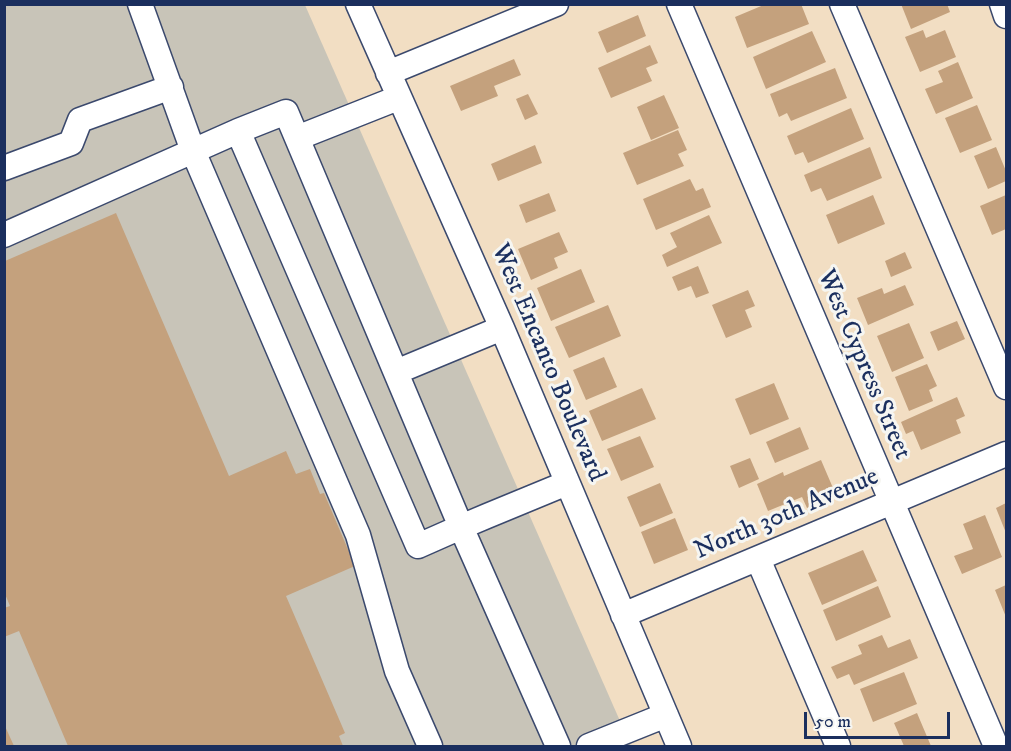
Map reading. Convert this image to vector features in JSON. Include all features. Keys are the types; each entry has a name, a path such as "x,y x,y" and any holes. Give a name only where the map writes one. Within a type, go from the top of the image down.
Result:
{"street":[{"path":"140,4 193,151 358,535 397,671 430,747"},
{"name":"West Encanto Boulevard","path":"358,4 502,328 679,747"},
{"path":"388,73 556,4"},
{"name":"West Cypress Street","path":"679,4 996,747"},
{"path":"842,4 1006,387"},
{"path":"1002,4 1006,16"},
{"path":"4,168 71,143 80,120 171,87"},
{"path":"297,138 398,98"},
{"path":"4,235 286,112 461,527 558,747"},
{"path":"238,131 418,546 567,483"},
{"path":"396,372 502,328"},
{"name":"North 30th Avenue","path":"623,615 1006,454"},
{"path":"758,559 838,747"},
{"path":"589,747 666,715"}],"shaded area":[{"path":"4,5 305,5 631,746 5,746"}],"building":[{"path":"766,4 801,4 809,24 747,48 735,17"},
{"path":"901,4 947,4 950,12 911,29"},
{"path":"638,15 646,36 607,53 598,32"},
{"path":"923,30 926,38 945,30 956,57 920,72 905,37"},
{"path":"812,31 826,62 766,89 753,57"},
{"path":"650,45 658,63 646,68 652,81 611,98 598,68"},
{"path":"514,59 521,75 494,86 498,96 461,111 450,86"},
{"path":"958,62 973,98 936,114 925,89 943,82 938,71"},
{"path":"835,68 847,98 791,121 787,113 779,117 770,94"},
{"path":"528,94 538,114 525,120 516,99"},
{"path":"664,95 679,128 651,140 637,107"},
{"path":"977,105 992,140 960,153 945,118"},
{"path":"851,108 864,139 808,163 803,152 795,155 787,136"},
{"path":"678,130 687,150 678,154 684,166 637,185 623,153"},
{"path":"535,145 542,163 498,181 491,164"},
{"path":"870,147 882,178 827,201 821,188 811,192 804,175"},
{"path":"996,147 1006,171 1006,181 988,189 974,156"},
{"path":"690,179 696,191 703,188 711,207 656,230 643,199"},
{"path":"549,193 556,211 526,223 519,205"},
{"path":"873,195 885,224 838,244 826,215"},
{"path":"1006,195 1006,229 992,235 980,206"},
{"path":"116,213 229,476 286,451 296,474 310,469 320,494 324,493 355,566 286,596 345,733 339,736 343,746 68,746 19,631 4,637 4,608 10,606 5,594 5,261"},
{"path":"709,215 722,243 667,267 662,255 677,247 670,233"},
{"path":"559,232 568,252 554,258 558,268 531,280 518,249"},
{"path":"905,252 912,268 891,277 885,261"},
{"path":"698,266 709,293 696,298 691,286 678,291 672,277"},
{"path":"581,269 595,302 551,321 537,288"},
{"path":"905,285 914,305 868,325 857,298 882,288 884,294"},
{"path":"748,290 755,306 745,310 752,327 726,338 712,305"},
{"path":"608,305 621,336 569,358 555,327"},
{"path":"957,321 965,339 938,351 930,332"},
{"path":"909,323 924,358 892,372 877,336"},
{"path":"604,357 617,387 586,400 573,370"},
{"path":"927,364 937,386 929,390 933,401 909,411 895,377"},
{"path":"774,383 789,419 750,435 735,399"},
{"path":"642,388 656,419 602,441 589,411"},
{"path":"957,397 965,416 956,420 961,433 921,450 913,431 906,434 901,422"},
{"path":"800,427 809,449 775,463 766,442"},
{"path":"640,436 654,467 621,481 607,449"},
{"path":"750,458 759,479 739,488 730,466"},
{"path":"821,460 836,495 807,508 802,497 768,511 757,484 783,472 784,476"},
{"path":"660,483 673,513 640,527 627,497"},
{"path":"1006,503 1006,533 996,508"},
{"path":"985,515 1002,557 962,574 954,556 973,549 963,524"},
{"path":"675,518 688,550 654,564 641,532"},
{"path":"863,550 877,581 822,605 808,573"},
{"path":"1006,585 1006,617 995,590"},
{"path":"878,586 891,617 836,641 823,610"},
{"path":"882,635 888,648 910,639 918,658 854,685 849,674 837,679 831,667 862,654 858,645"},
{"path":"904,672 917,704 873,722 860,689"},
{"path":"917,713 931,746 904,746 894,723"},
{"path":"4,724 14,746 4,746"}]}
